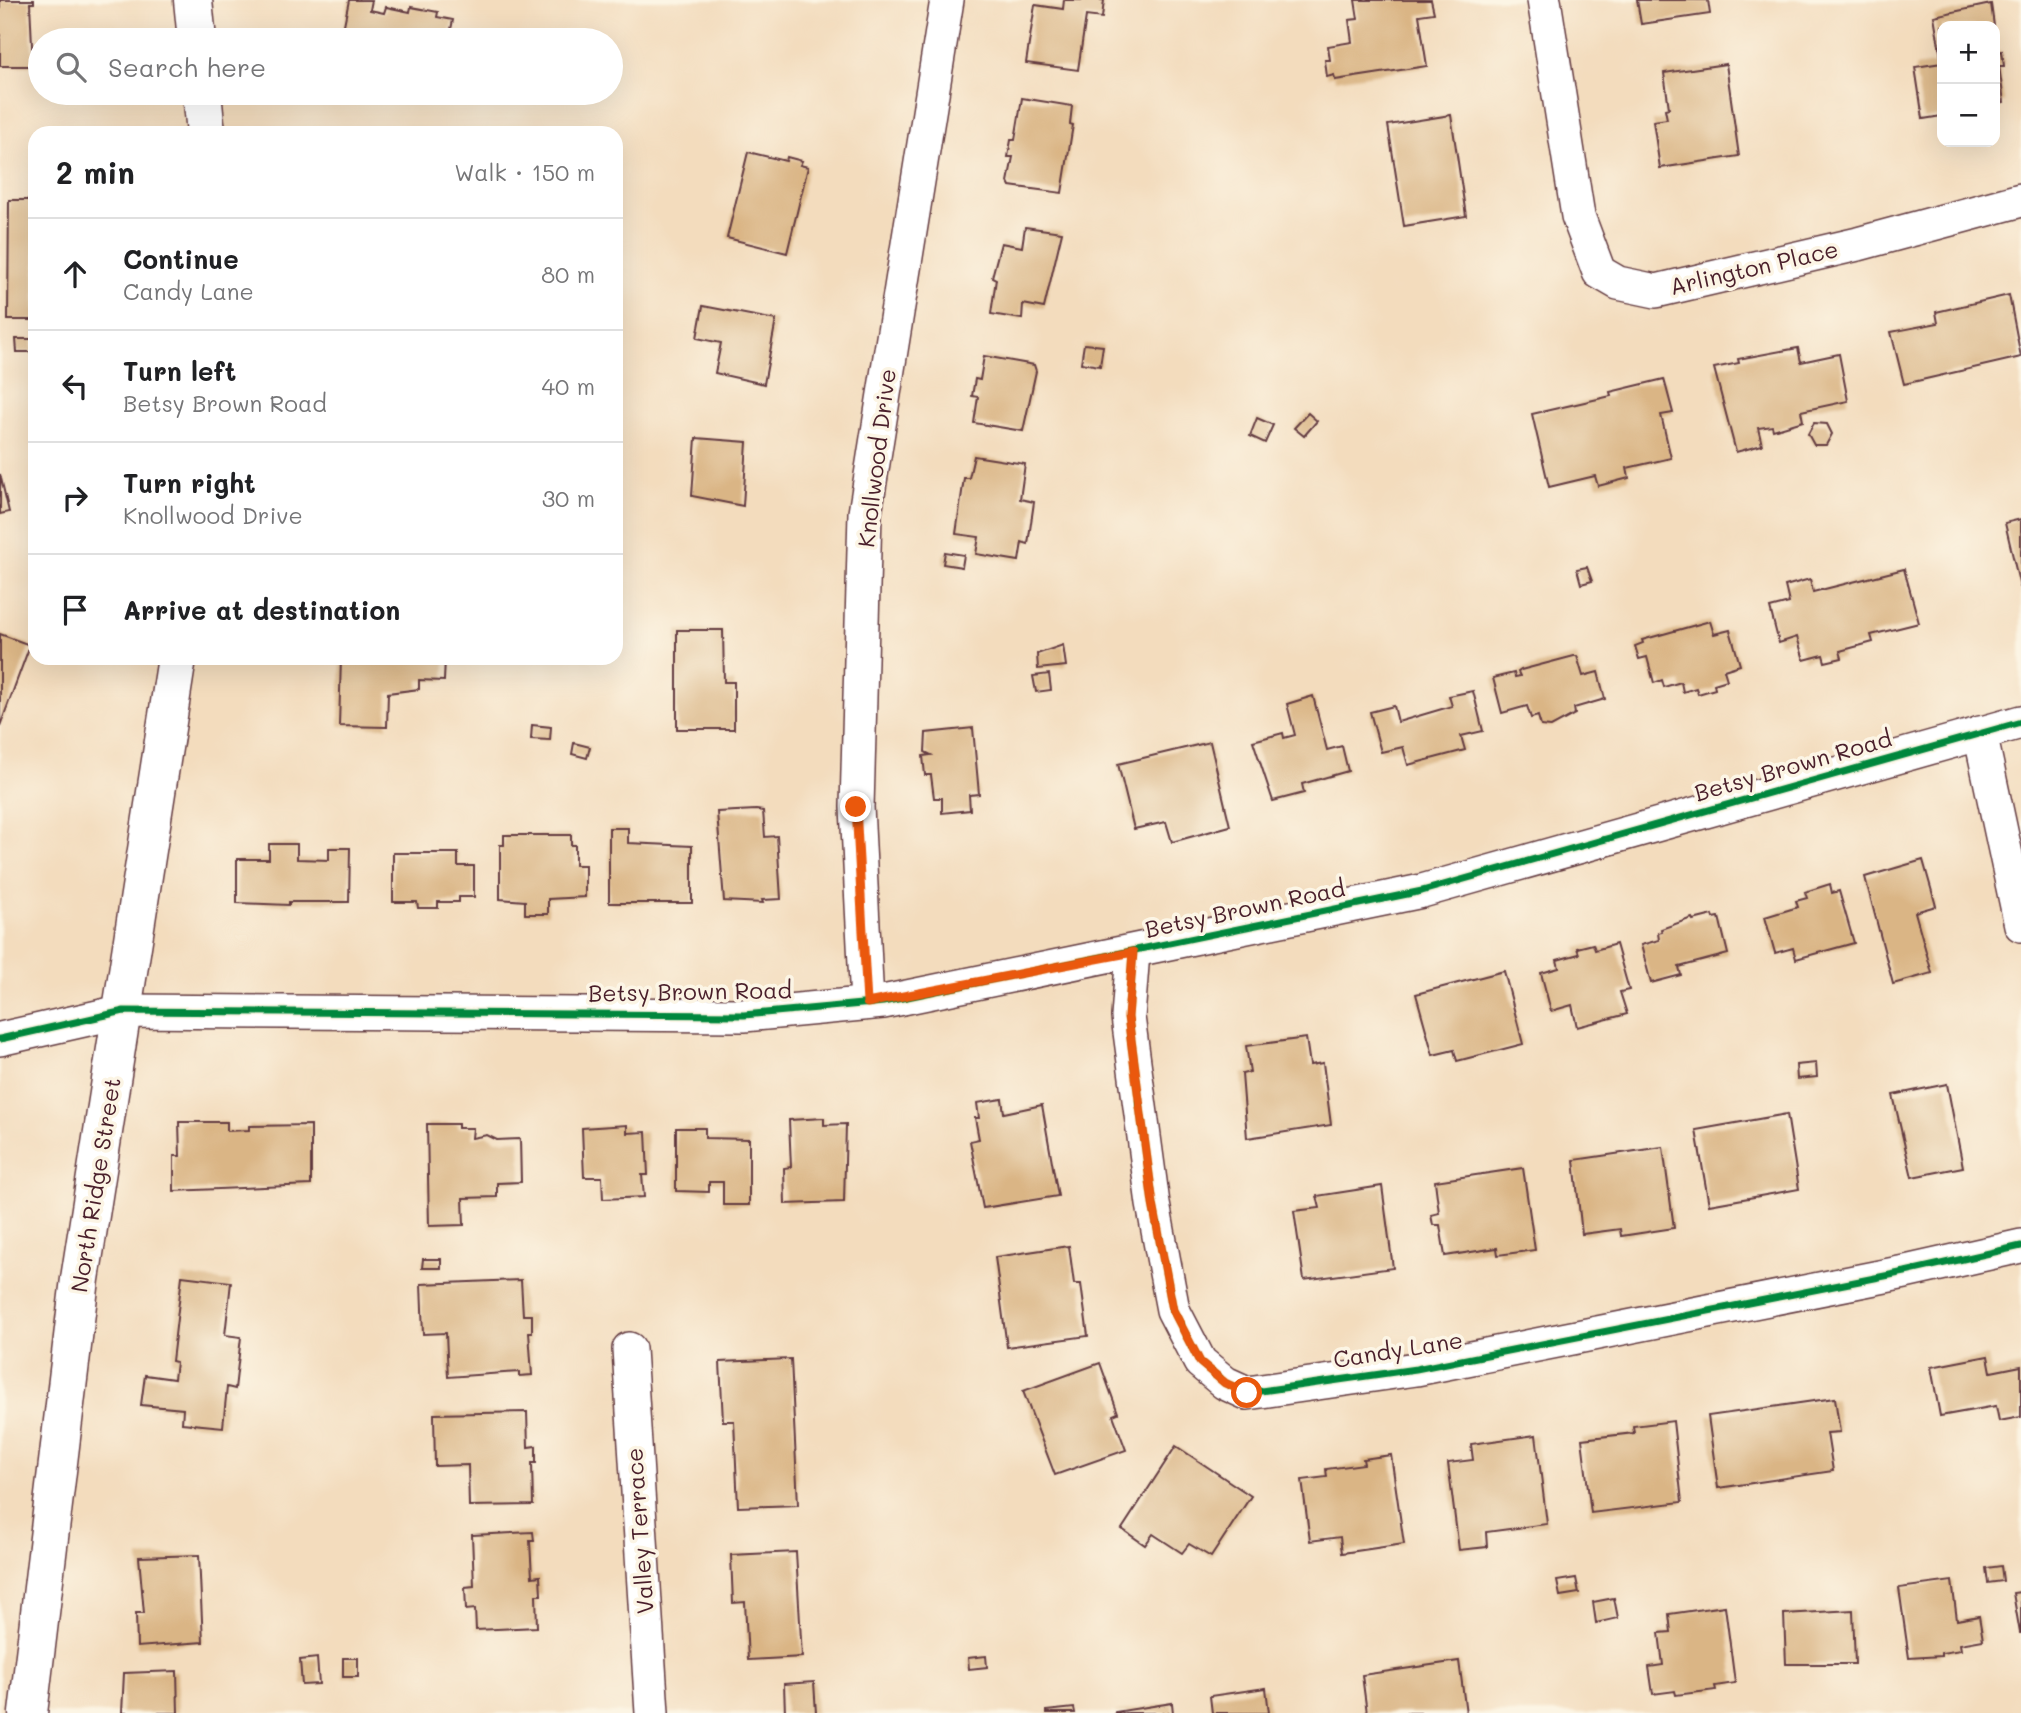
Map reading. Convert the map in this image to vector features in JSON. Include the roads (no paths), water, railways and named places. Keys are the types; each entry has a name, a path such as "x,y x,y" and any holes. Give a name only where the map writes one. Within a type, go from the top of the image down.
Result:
{"street":[{"path":"194,0 196,28"},
{"name":"Knollwood Drive","path":"867,1003 856,807 865,513 947,0"},
{"name":"Arlington Place","path":"1544,0 1578,216 1599,272 1618,283 1656,291 1858,244 2021,200"},
{"path":"203,105 205,126"},
{"name":"North Ridge Street","path":"28,1713 80,1279 176,665"},
{"name":"Betsy Brown Road","path":"0,1039 124,1010 744,1015 867,1003 1133,952 1422,891 2021,722"},
{"path":"1980,733 2021,925"},
{"name":"Candy Lane","path":"1133,952 1128,1017 1153,1204 1173,1310 1200,1362 1225,1383 1247,1393 1416,1369 1891,1275 2021,1246"},
{"name":"Valley Terrace","path":"629,1349 652,1713"}]}
